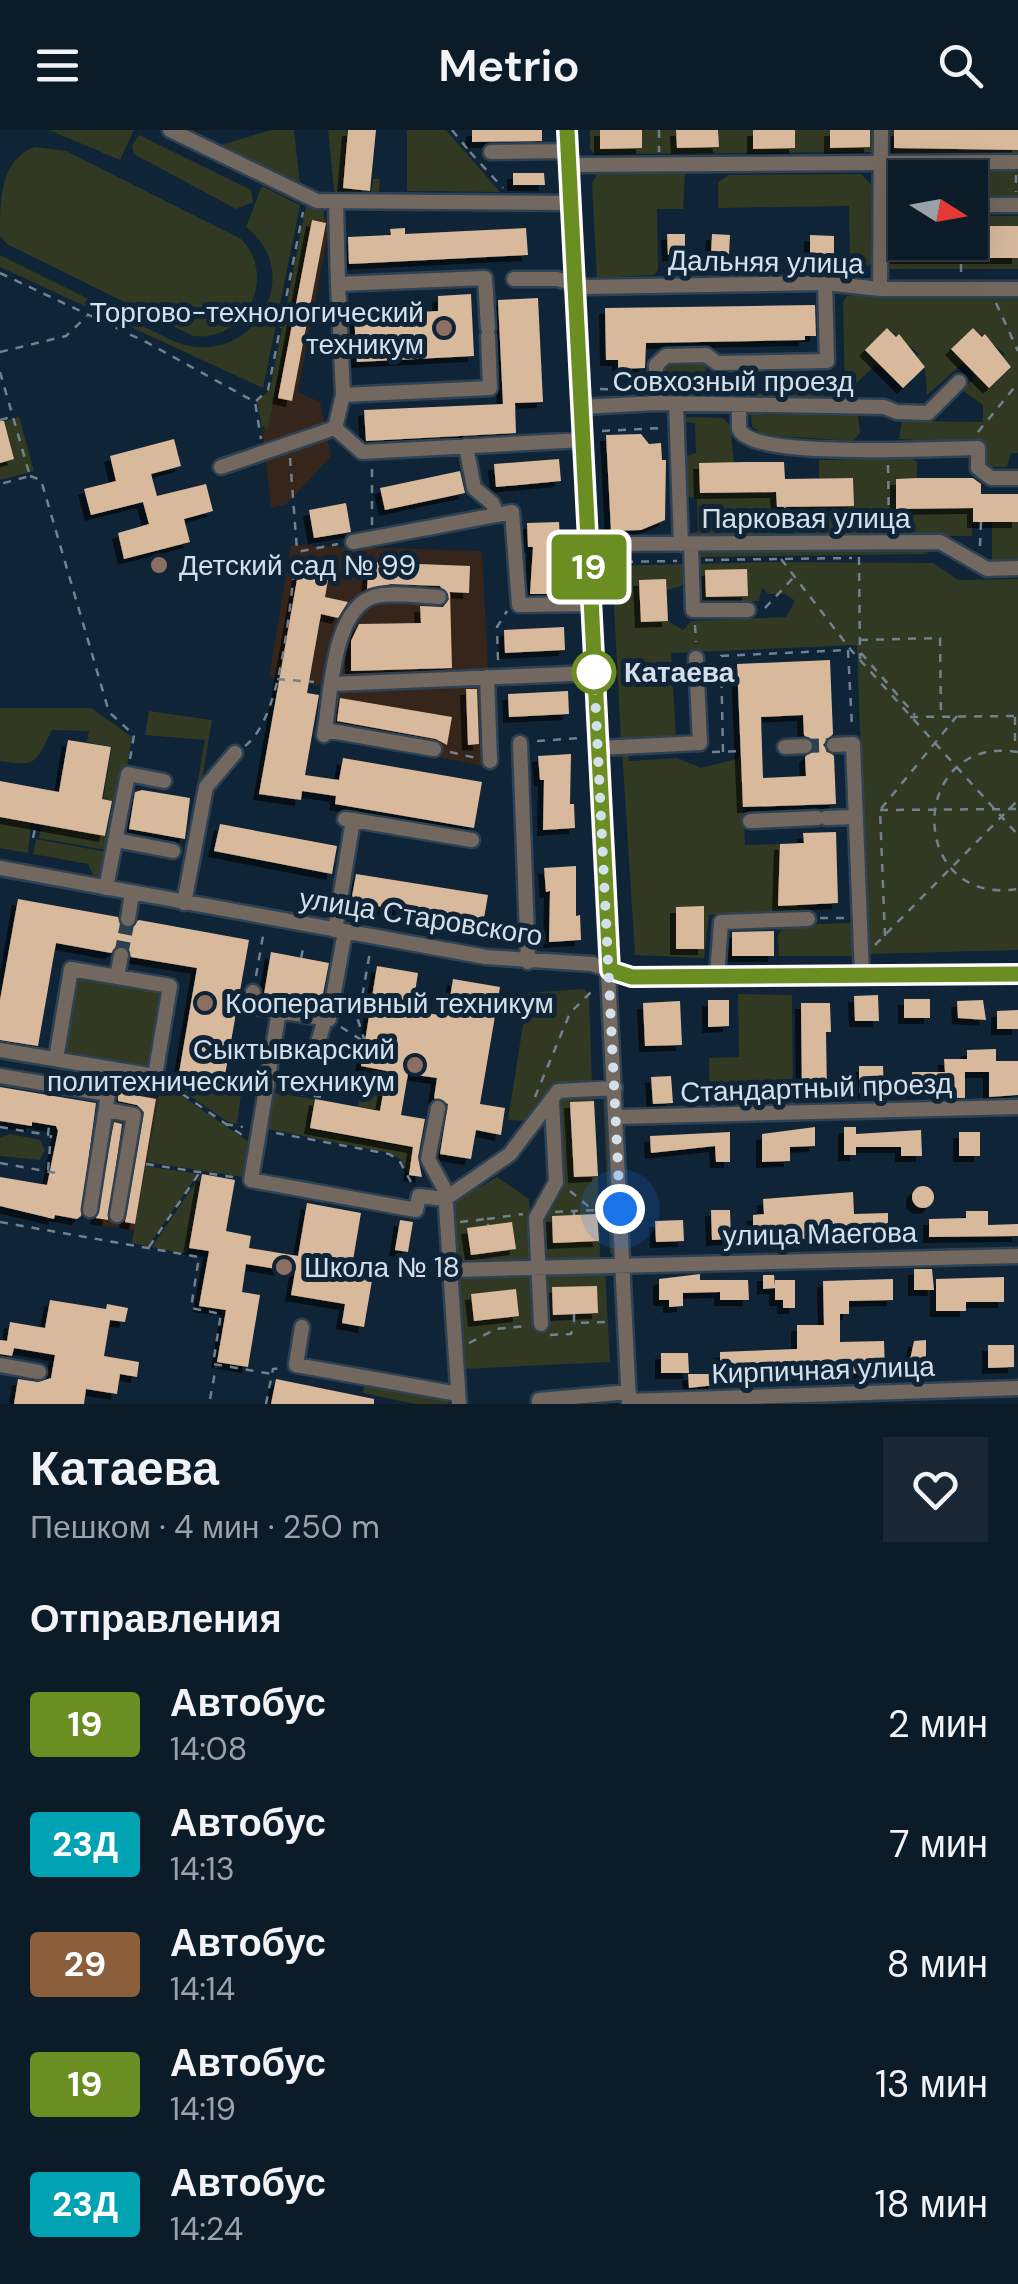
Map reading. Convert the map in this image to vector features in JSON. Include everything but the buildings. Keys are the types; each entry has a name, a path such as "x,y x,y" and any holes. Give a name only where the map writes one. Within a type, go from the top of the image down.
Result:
{"street":[{"path":"170,130 306,196 336,204 570,203"},
{"path":"567,130 629,1399"},
{"path":"880,288 881,130"},
{"path":"491,152 660,164 1017,162"},
{"path":"335,428 343,395 336,204"},
{"path":"880,204 888,204"},
{"path":"988,205 1017,206"},
{"path":"343,395 490,388 485,278"},
{"name":"Дальняя улица","path":"338,284 510,278 558,279 574,284 825,283 880,288 1018,289"},
{"path":"656,403 656,365 666,356 706,355 717,363 826,362 825,283"},
{"name":"Совхозный проезд","path":"581,406 656,403 884,407 897,412 928,412 959,382"},
{"path":"676,404 695,611 748,610"},
{"path":"740,405 739,429 750,440 806,449 978,448 978,468 991,478 1018,478"},
{"path":"335,428 362,452 583,440"},
{"path":"221,467 335,428"},
{"path":"466,446 474,488 492,503 497,515"},
{"path":"353,542 512,512 519,605 591,604"},
{"name":"Парковая улица","path":"588,544 940,542 987,569 1018,568"},
{"path":"434,749 325,732 342,630 358,607 381,595 438,597"},
{"path":"598,748 700,743 696,658"},
{"path":"333,684 594,672"},
{"path":"490,761 493,677"},
{"path":"520,742 528,962"},
{"path":"834,745 853,744 862,975"},
{"path":"785,747 805,746"},
{"path":"184,903 206,787 235,753"},
{"path":"106,888 128,774 164,781"},
{"path":"750,821 856,817"},
{"path":"317,1046 327,1019 340,931 349,819 472,840"},
{"path":"116,840 173,851"},
{"name":"улица Старовского","path":"0,868 528,962 592,964 632,977 1018,974"},
{"path":"128,919 132,893"},
{"path":"717,976 718,928 724,919 808,919"},
{"path":"117,977 121,955"},
{"path":"0,1050 155,1076 170,986 72,969 56,1059"},
{"path":"253,992 251,1006 327,1019"},
{"path":"279,1011 250,1180 416,1210 419,1196 446,1200 510,1154 558,1092 614,1088"},
{"path":"0,1076 110,1097 90,1210"},
{"path":"541,1324 537,1212 556,1182 552,1100"},
{"name":"Стандартный проезд","path":"616,1117 1018,1107"},
{"path":"302,1327 296,1365 459,1399 446,1200 428,1159 438,1108"},
{"path":"107,1110 134,1115 116,1215"},
{"name":"улица Маегова","path":"451,1270 1018,1256"},
{"path":"0,1364 39,1372"},
{"name":"Кирпичная улица","path":"539,1404 539,1400 688,1402 924,1397 1018,1388"}],"path":[{"path":"452,130 517,203"},
{"path":"659,130 660,164"},
{"path":"470,152 491,152"},
{"path":"1017,162 1017,206"},
{"path":"255,402 268,390 306,196"},
{"path":"960,272 961,260"},
{"path":"0,274 148,343 255,402"},
{"path":"990,289 1018,352"},
{"path":"0,352 66,336 87,316"},
{"path":"0,372 30,476"},
{"path":"978,448 978,430 1018,383"},
{"path":"600,389 633,390"},
{"path":"255,402 264,453"},
{"path":"0,407 9,404"},
{"path":"0,420 12,417"},
{"path":"602,431 670,431"},
{"path":"235,753 253,740 263,722 276,679 297,552 289,444"},
{"path":"888,448 889,542"},
{"path":"372,452 372,538"},
{"path":"0,484 30,476 41,480 109,712 134,735 128,774"},
{"path":"785,506 785,521"},
{"path":"980,522 980,536"},
{"path":"297,552 353,542"},
{"path":"859,543 860,660"},
{"path":"781,560 850,650 1018,835"},
{"path":"748,610 771,605 794,577"},
{"path":"493,677 497,627 507,610 519,605"},
{"path":"695,611 696,658"},
{"path":"860,640 940,638 941,716"},
{"path":"850,650 853,744"},
{"path":"741,751 723,752 721,656 850,650"},
{"path":"860,652 917,717"},
{"path":"276,679 333,684"},
{"path":"885,936 880,810 958,716"},
{"path":"909,717 1016,716 1017,751 984,752 956,768 939,791 934,810 936,842 952,868 987,889 1018,889"},
{"path":"520,742 580,738"},
{"path":"434,749 490,761"},
{"path":"861,957 1018,800"},
{"path":"880,810 1018,809"},
{"path":"33,838 36,824"},
{"path":"808,919 860,917"},
{"path":"253,992 264,930"},
{"path":"301,958 303,949"},
{"path":"327,1019 365,1042 358,1020 370,950"},
{"path":"533,1101 570,1013 594,990"},
{"path":"155,1076 321,1097"},
{"path":"155,1076 225,1124 258,1137 389,1154 399,1160 419,1196"},
{"path":"225,1124 258,1137"},
{"path":"48,1134 50,1125"},
{"path":"0,1127 53,1136 47,1171"},
{"path":"0,1163 56,1172"},
{"path":"146,1164 250,1180"},
{"path":"148,1248 200,1172"},
{"path":"568,1190 594,1210"},
{"path":"574,1215 574,1211 604,1210"},
{"path":"447,1224 537,1212"},
{"path":"487,1219 488,1225"},
{"path":"0,1222 199,1258 191,1308 222,1314 212,1364 272,1374"},
{"path":"456,1350 498,1329 541,1324 552,1336 564,1337 571,1334 574,1314"},
{"path":"496,1318 498,1329"},
{"path":"574,1323 610,1322"},
{"path":"210,1399 216,1365"},
{"path":"266,1404 273,1369 296,1365"}],"shaded area":[{"path":"308,215 331,219 298,392 320,402 331,456 287,504 271,508 263,434"},
{"path":"291,545 482,551 493,768 318,733 326,687 269,676"},
{"path":"115,1091 160,1098 137,1231 93,1224"}],"green space":[{"path":"49,130 134,130 120,160"},
{"path":"271,130 294,130 300,185 221,145"},
{"path":"328,130 347,130 342,189 371,192 373,179 380,179 378,199 338,195 334,190"},
{"path":"407,130 446,130 500,192 407,191"},
{"path":"590,130 876,130 874,152 595,154 590,149"},
{"path":"890,130 1018,130 1018,154 894,153"},
{"path":"139,135 251,190 253,202 236,209 134,154 132,146"},
{"path":"34,147 66,151 241,239 252,254 257,271 251,304 241,318 212,335 193,336 7,244 0,236 4,183 14,162"},
{"path":"988,170 1018,170 1018,196 988,196"},
{"path":"685,172 683,209 657,209 658,270 654,275 597,278 592,183 597,174"},
{"path":"861,174 871,184 871,264 867,267 840,267 850,255 849,206 718,208 718,182 729,175"},
{"path":"262,186 300,205 263,388 0,267 0,255 173,341 201,347 226,343 247,332 262,314 271,293 272,270 264,247 246,227"},
{"path":"306,206 324,210 324,222 311,220 268,428 262,427 257,402 270,389"},
{"path":"988,216 1018,216 1018,269 890,269 890,260 988,260"},
{"path":"847,296 1018,296 1018,453 1011,453 1007,467 991,467 983,461 982,444 899,439 902,421 983,422 983,405 963,391 976,375 989,388 1011,367 1002,357 1005,354 973,328 951,349 964,362 927,395 925,367 916,358 919,354 887,328 866,349 878,363 845,393 843,302"},
{"path":"672,362 706,362 707,395 803,392 806,383 824,382 824,396 818,401 663,400 662,369"},
{"path":"751,414 858,416 860,433 853,441 763,435 752,427"},
{"path":"19,417 34,471 0,480 0,422"},
{"path":"686,417 723,418 730,425 734,463 699,463 700,493 776,492 776,536 688,535 698,531 697,499 685,495 684,457 696,453 695,423 684,422"},
{"path":"819,460 917,462 917,478 896,479 896,508 973,508 972,536 799,536 794,532 794,506 854,505 853,478 819,478"},
{"path":"992,522 1018,522 1018,562 992,560"},
{"path":"922,549 929,554 697,557 699,550"},
{"path":"933,563 958,580 1018,579 1018,950 868,954 857,645 671,653 676,739 621,741 612,566 684,564 685,585 667,590 668,621 683,630 691,621 786,617 795,601 785,594 768,594 762,587 759,601 698,601 697,568 702,564"},
{"path":"0,708 91,708 132,737 112,851 39,838 41,825 106,836 113,801 103,799 112,747 87,742 89,731 52,730 42,750 29,763 0,761"},
{"path":"149,711 212,720 198,803 194,802 205,740 145,735"},
{"path":"622,749 628,749 629,761 677,758 701,768 741,758 745,845 780,844 778,905 806,905 803,909 709,915 704,958 635,955"},
{"path":"0,818 31,823 28,853 0,848"},
{"path":"36,839 111,853 106,878 93,875 88,864 33,854"},
{"path":"852,923 857,950 852,956 779,956 778,935 785,925"},
{"path":"76,975 164,989 150,1071 62,1056"},
{"path":"584,989 589,995 592,1084 553,1088 526,1121 508,1120 528,993"},
{"path":"738,994 792,995 793,1104 710,1106 709,1058 739,1057"},
{"path":"364,1067 386,1071 380,1110 358,1107"},
{"path":"168,1081 241,1094 237,1124 228,1122"},
{"path":"161,1082 255,1146 249,1178 147,1162"},
{"path":"269,1092 314,1099 309,1129 421,1150 424,1161 411,1159 409,1175 400,1159 389,1153 263,1128"},
{"path":"565,1095 592,1095 594,1101 570,1102 574,1177 598,1176 600,1260 543,1260 540,1220 564,1178 560,1101"},
{"path":"603,1095 608,1096 614,1253 610,1254"},
{"path":"10,1134 40,1140 45,1150 40,1160 0,1156 0,1138"},
{"path":"146,1166 198,1174 148,1246 132,1243"},
{"path":"201,1175 187,1254 152,1247"},
{"path":"497,1177 529,1199 533,1259 459,1265 455,1263 452,1203"},
{"path":"546,1271 605,1272 610,1362 463,1369 456,1278 532,1275 545,1328"},
{"path":"365,1380 450,1396 448,1404 415,1404 363,1393"}],"tunnel":[{"path":"805,746 834,745"},
{"path":"121,955 128,919"}],"bus line":[{"name":"19","path":"567,130 610,970 632,977 1018,974"}],"place":[{"name":"Торгово-технологический техникум","path":"444,328"},
{"name":"Детский сад № 99","path":"159,565"},
{"name":"Катаева","path":"594,672"},
{"name":"Кооперативный техникум","path":"205,1003"},
{"name":"Сыктывкарский политехнический техникум","path":"415,1065"},
{"name":"Школа № 18","path":"284,1267"}],"route":[{"path":"594,672 620,1209"}]}
